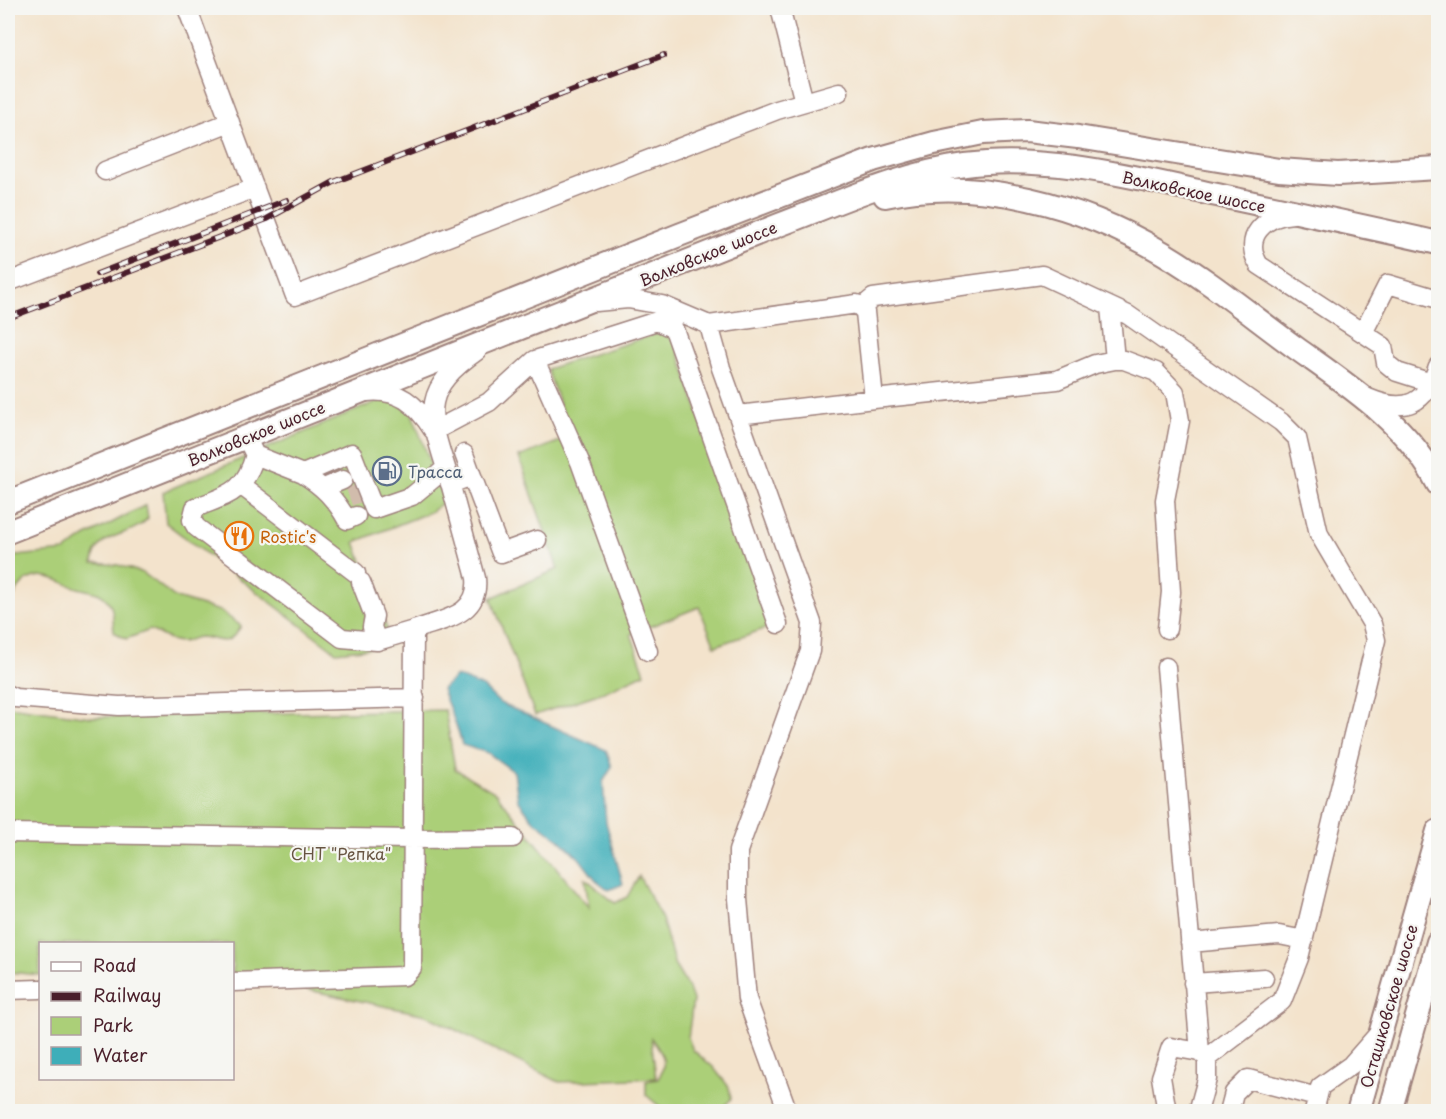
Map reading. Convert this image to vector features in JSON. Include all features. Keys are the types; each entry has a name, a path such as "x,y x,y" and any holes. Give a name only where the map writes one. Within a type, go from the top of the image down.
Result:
{"main road":[{"name":"Волковское шоссе","path":"8,502 679,234 873,160 934,143 983,133 1027,131 1078,137 1279,170 1338,174 1438,168"},
{"name":"Волковское шоссе","path":"8,532 251,446 356,394 779,225 888,183 929,171 968,165 1030,163 1124,176 1438,243"},
{"path":"779,225 888,195 968,189 1042,203 1130,235 1163,253 1361,395 1390,420 1415,448 1438,484"},
{"name":"Осташковское шоссе","path":"1358,1112 1438,831"},
{"name":"Осташковское шоссе","path":"1390,1112 1438,942"}],"lane":[{"path":"187,8 295,296 765,114 839,92"},
{"path":"780,8 804,102"},
{"path":"105,171 230,122"},
{"path":"8,282 255,188"},
{"path":"1302,213 1281,214 1260,226 1254,235 1254,256 1268,272 1383,346 1386,363 1397,372 1437,378 1421,399 1404,405 1386,405 1361,395"},
{"path":"861,308 873,298 1042,275 1128,315 1239,402 1281,422 1297,438 1319,534 1372,624 1377,640 1304,940 1282,1001 1203,1055 1171,1047 1161,1077 1167,1112"},
{"path":"1363,333 1388,284 1438,299"},
{"path":"582,303 627,300 662,305 709,325 849,303 865,312 874,399"},
{"path":"1110,307 1115,360"},
{"path":"434,431 489,402 535,360 657,321 674,329 778,624"},
{"path":"709,325 738,415 812,623 810,651 738,851 738,899 747,999 788,1112"},
{"path":"434,431 434,399 444,378 459,363 496,338"},
{"path":"535,360 580,462 648,651"},
{"path":"738,415 1057,380 1095,364 1115,360 1124,360 1156,372 1175,392 1180,421 1165,500 1171,592 1167,629"},
{"path":"353,487 324,488 251,446 250,473 242,486 195,508 192,520 196,526 342,638 377,641 462,612 473,604 478,592 434,431 423,414 403,396 376,391 356,394"},
{"path":"303,474 352,453 353,487 347,520 412,496 448,476 472,476"},
{"path":"464,454 501,553 537,540"},
{"path":"242,486 358,577 374,616 372,627 377,641"},
{"path":"353,487 366,512"},
{"path":"234,982 404,976 412,968 414,630"},
{"path":"1166,667 1194,983 1208,1079 1198,1112"},
{"path":"8,695 15,698 118,706 415,698"},
{"path":"8,833 412,839 513,838"},
{"path":"1190,943 1279,935 1304,940"},
{"path":"1194,983 1264,978"},
{"path":"8,990 39,989"},
{"path":"1230,1112 1234,1093 1248,1079 1315,1104 1320,1087 1351,1065 1381,1030"}],"green space":[{"path":"671,329 770,627 715,646 699,607 631,634 645,673 604,692 535,715 491,598 558,569 519,457 571,437 547,369"},
{"path":"385,398 411,411 445,501 430,512 355,542 388,632 389,646 336,652 166,523 163,492"},
{"path":"146,505 148,518 141,525 100,545 93,563 118,565 143,573 176,598 220,611 241,626 236,633 223,641 196,637 181,642 150,630 126,639 114,632 111,607 103,596 40,576 26,581 19,588 12,602 8,652 8,557 65,551 85,537"},
{"name":"СНТ \"Репка\"","path":"8,706 91,717 445,710 455,769 496,793 589,908 585,878 615,903 627,897 639,876 662,919 675,966 693,1000 688,1038 693,1050 713,1067 729,1087 731,1099 720,1111 665,1111 646,1095 646,1081 658,1079 664,1062 651,1038 656,1078 559,1082 426,1015 234,974 234,942 39,942 39,975 8,972"}],"water":[{"path":"456,676 483,687 500,703 606,750 612,767 603,782 606,822 623,884 609,890 596,880 579,858 559,839 533,820 518,800 514,772 488,753 462,745 442,689"}],"tunnel":[{"path":"349,497 360,493"}],"railway":[{"path":"8,318 267,219 334,182 664,55"},
{"path":"97,274 287,200"}],"place":[{"name":"Трасса","path":"387,471"},
{"name":"Rostic's","path":"239,536"}]}
